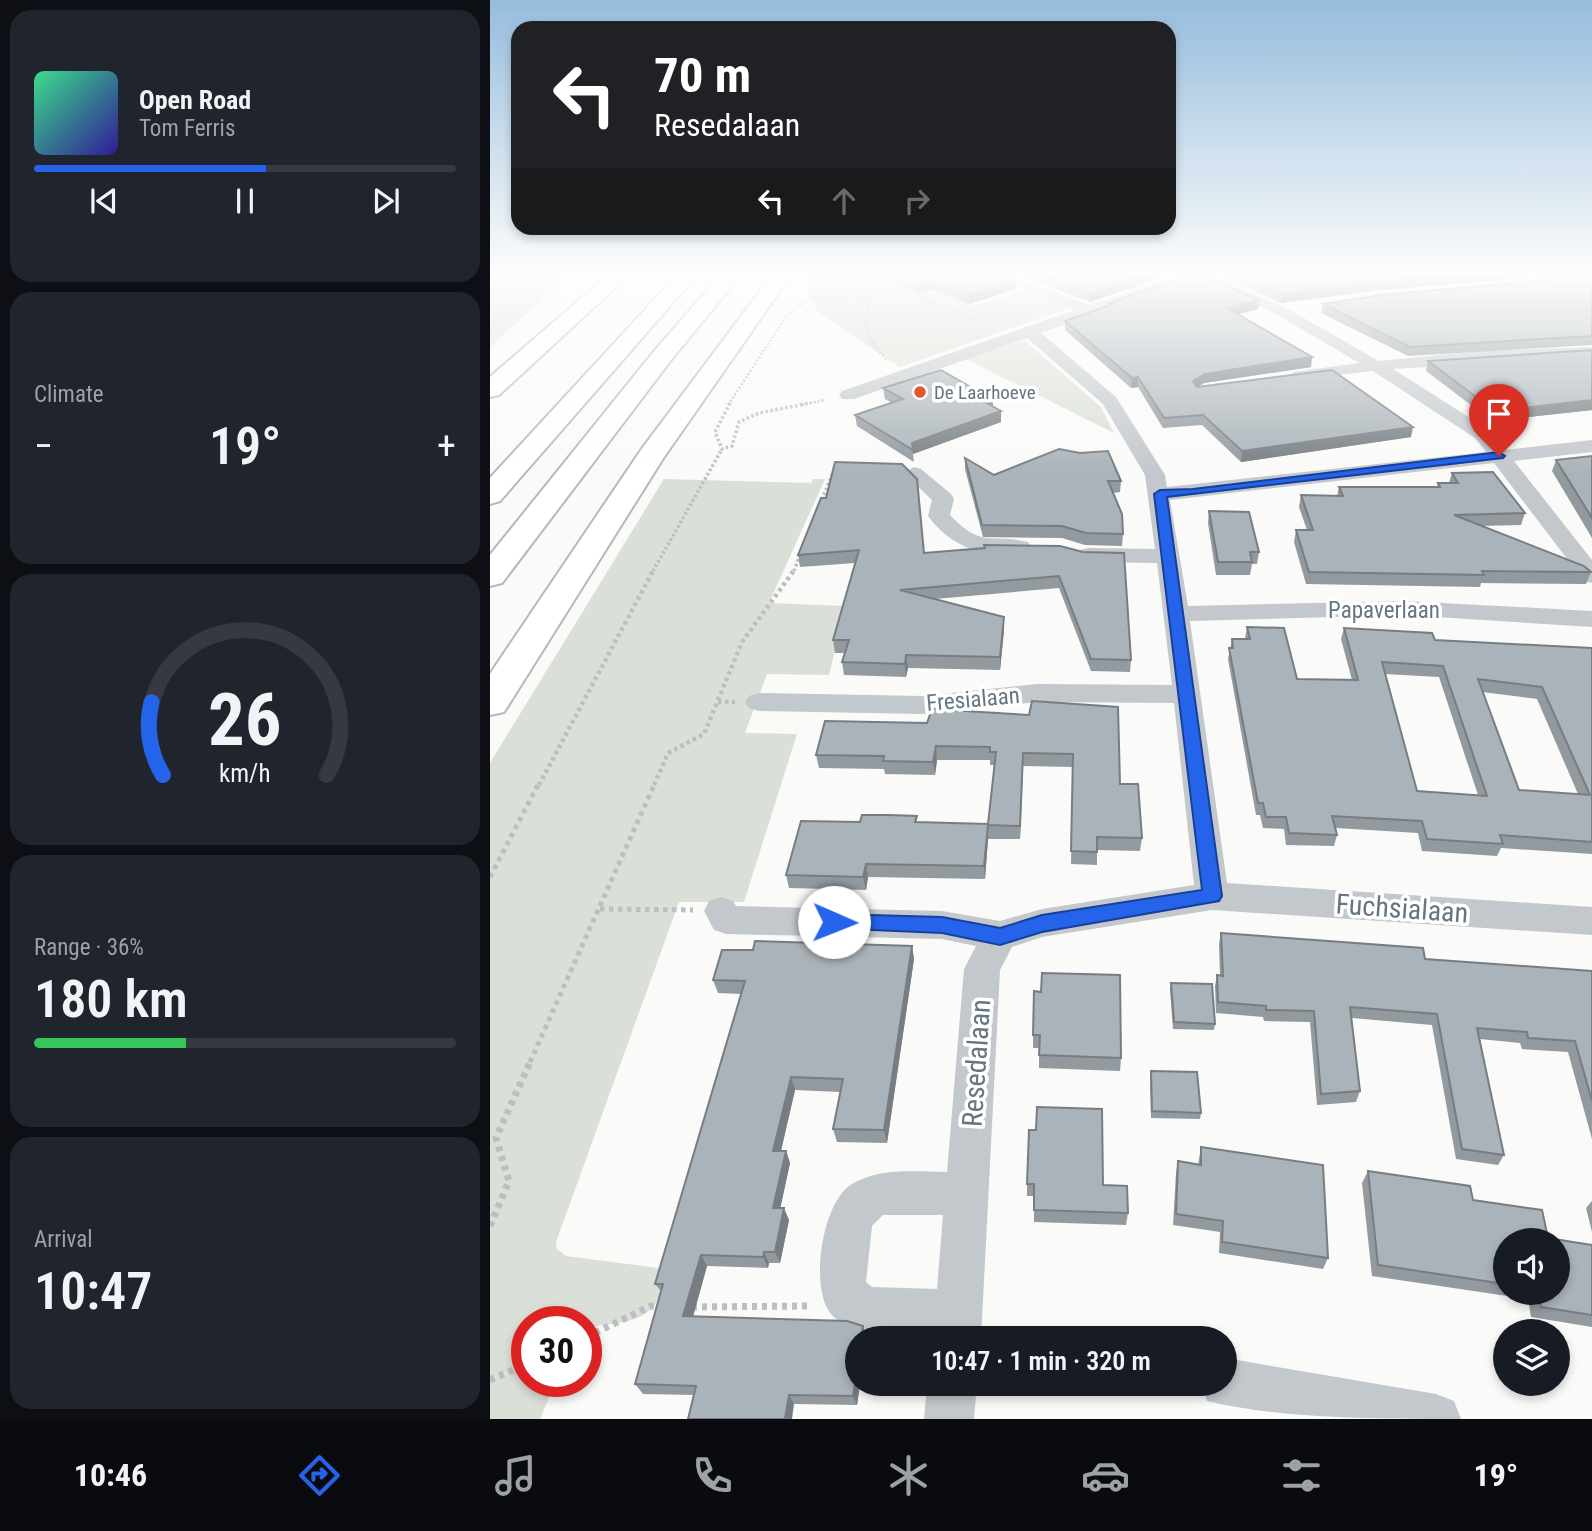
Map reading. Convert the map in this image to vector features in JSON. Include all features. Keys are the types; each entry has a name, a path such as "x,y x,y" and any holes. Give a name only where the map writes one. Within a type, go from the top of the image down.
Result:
{"highway":[{"path":"490,390 545,341"},
{"path":"490,495 628,341"},
{"path":"490,576 675,341"},
{"path":"490,703 651,456 734,341"}],"street":[{"path":"848,395 1002,341"},
{"path":"722,911 726,920 942,925 1000,936 1042,923 1212,896 1177,614 1155,475 1110,401 1032,341"},
{"path":"1333,341 1482,434 1590,569"},
{"path":"1281,379 1376,366 1592,352"},
{"path":"1160,494 1193,493 1592,446"},
{"path":"914,473 943,499 939,516 951,529 977,547 1055,548 1083,555 1169,556"},
{"name":"Papaverlaan","path":"1177,614 1405,608 1592,619"},
{"name":"Fresialaan","path":"759,702 922,705 1037,693 1187,694"},
{"name":"Fuchsialaan","path":"1212,896 1592,921"},
{"name":"Resedalaan","path":"846,1296 863,1310 958,1326 982,969 1000,936"},
{"path":"846,1296 841,1276 851,1216 864,1200 881,1194 968,1195"},
{"path":"1237,1385 1436,1419"},
{"path":"949,1419 951,1396"}],"path":[{"path":"722,449 715,432 721,416 770,341"},
{"path":"870,341 883,357 907,374"},
{"path":"490,877 630,612 722,449 732,446 739,422 759,413 848,395"},
{"path":"819,507 833,472 845,473"},
{"path":"490,1226 509,1181 496,1138 668,753 704,734 742,642 794,571 804,545"},
{"path":"600,909 722,911"},
{"path":"679,1307 802,1308 846,1296"},
{"path":"602,1329 651,1306 665,1307"},
{"path":"490,1380 511,1371"}],"shaded area":[{"path":"861,341 974,341 900,367"},
{"path":"1025,341 1101,407 1114,433 966,359"},
{"path":"664,479 811,483 813,479 825,479 769,603 846,606 829,675 767,674 745,733 797,734 744,902 679,902 556,1242 557,1249 566,1256 666,1269 661,1293 657,1302 645,1314 626,1321 602,1325 602,1306 511,1306 511,1397 549,1397 540,1419 490,1419 490,763"}],"building":[{"path":"1089,341 1285,341 1312,357 1205,374 1193,381 1197,387 1332,370 1413,427 1242,451 1203,415 1164,418 1138,377 1132,378"},
{"path":"1398,341 1506,341 1410,347"},
{"path":"1592,350 1592,400 1495,411 1428,361"},
{"path":"941,370 993,400 985,402 1001,411 912,443 913,450 855,415 903,399 883,388"},
{"path":"1059,449 1080,453 1108,451 1121,481 1108,481 1122,514 1123,534 1086,533 1062,526 982,525 965,458 994,475"},
{"path":"1592,456 1592,518 1556,460"},
{"path":"835,462 902,464 917,479 924,553 985,548 984,545 1060,546 1083,552 1124,553 1131,660 1091,659 1059,576 900,590 1004,617 1000,657 906,655 905,664 842,662 849,640 833,640 859,550 798,555 821,498 826,498"},
{"path":"1493,472 1525,513 1454,515 1584,566 1591,572 1482,571 1484,575 1309,572 1296,530 1313,530 1301,495 1343,496 1339,487 1440,487 1438,483 1458,483 1452,473"},
{"path":"1209,511 1249,512 1259,552 1250,552 1252,562 1218,562"},
{"path":"1247,627 1284,628 1297,679 1358,680 1344,628 1432,633 1435,640 1592,648 1592,842 1500,835 1503,844 1427,839 1422,821 1332,816 1337,835 1289,833 1286,817 1266,817 1263,803 1258,803 1229,648 1233,648 1232,639 1250,639","holes":["1382,662 1443,666 1487,796 1417,791","1478,679 1542,687 1590,795 1519,790"]},
{"path":"1032,701 1118,707 1120,784 1138,784 1142,838 1097,837 1097,852 1071,851 1073,754 1023,753 1020,826 988,825 984,866 866,864 863,877 786,875 801,821 860,822 862,815 889,815 917,816 915,822 988,824 996,752 990,752 990,747 936,746 933,762 883,761 884,756 816,755 825,721 927,723 932,709 1029,715"},
{"path":"1221,933 1423,948 1425,959 1592,971 1592,1101 1575,1041 1528,1038 1527,1032 1477,1028 1504,1155 1462,1149 1437,1014 1350,1007 1360,1091 1321,1094 1314,1011 1266,1010 1266,1006 1218,1002 1217,975 1223,976"},
{"path":"755,941 912,946 884,1130 833,1129 843,1079 791,1077 773,1151 786,1151 773,1208 784,1208 775,1252 764,1252 763,1257 701,1255 683,1316 847,1321 863,1326 845,1326 845,1396 789,1395 785,1419 688,1419 696,1386 635,1384 663,1284 655,1284 745,981 713,980 722,950 753,950"},
{"path":"1042,973 1120,975 1121,1058 1039,1055 1040,1035 1033,1035 1034,991 1041,992"},
{"path":"1171,983 1212,984 1215,1024 1174,1022"},
{"path":"1151,1071 1197,1072 1201,1113 1152,1111"},
{"path":"1037,1107 1102,1109 1103,1185 1127,1186 1128,1213 1034,1210 1034,1184 1027,1184 1029,1130 1036,1130"},
{"path":"1201,1147 1323,1165 1328,1258 1222,1242 1223,1221 1176,1214 1178,1161 1201,1165"},
{"path":"1368,1171 1470,1186 1473,1200 1542,1210 1546,1228 1493,1228 1493,1282 1378,1265"},
{"path":"1570,1242 1592,1245 1592,1315 1541,1307 1570,1305"}],"place":[{"name":"De Laarhoeve","path":"920,392"}],"route":[{"path":"834,922 942,925 1000,936 1042,923 1212,896 1160,494 1193,493 1499,456"}]}
